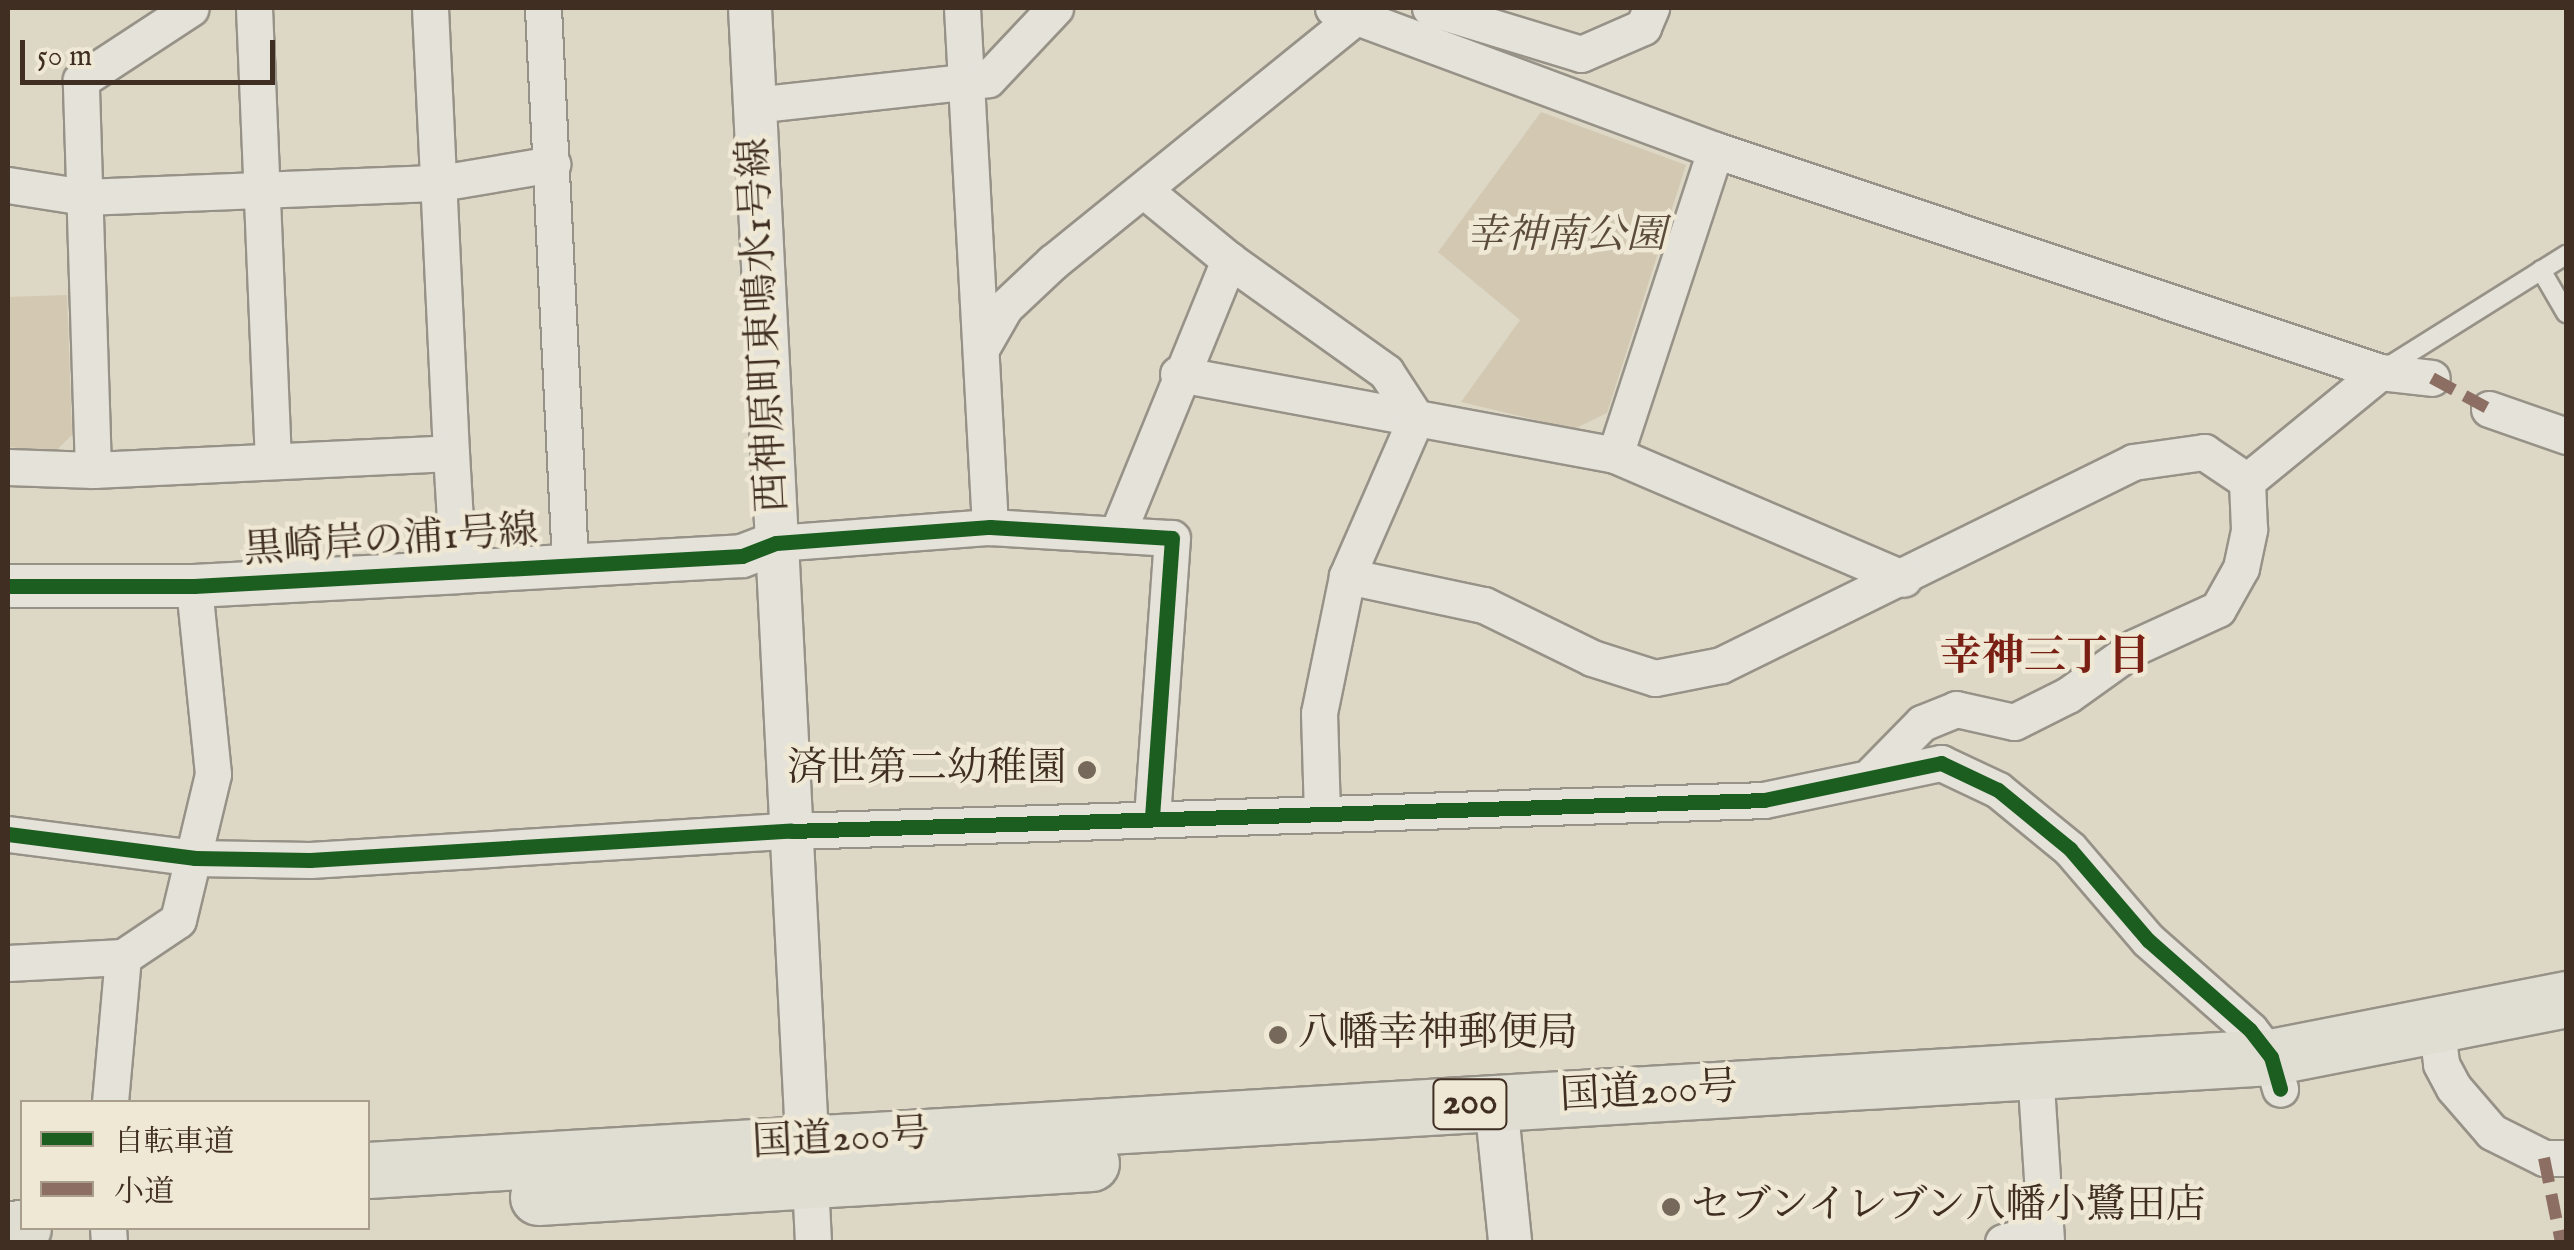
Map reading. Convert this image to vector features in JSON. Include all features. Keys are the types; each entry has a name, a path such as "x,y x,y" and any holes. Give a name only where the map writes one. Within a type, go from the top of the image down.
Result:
{"highway":[{"name":"国道200号","path":"2439,1047 2566,999"},
{"name":"国道200号","path":"370,1170 808,1161 2037,1088 2276,1073 2439,1047 2566,1034"},
{"name":"国道200号","path":"370,1207 808,1161"}],"street":[{"path":"93,470 82,80 192,8"},
{"path":"254,8 258,189 273,461"},
{"path":"430,8 458,572"},
{"path":"542,8 570,563"},
{"name":"西神原町東鳴水1号線","path":"750,8 808,1161"},
{"path":"962,8 990,527"},
{"path":"754,104 988,80 1055,8"},
{"path":"1430,8 1581,54 1643,27 1652,8"},
{"path":"982,348 1005,307 1353,11 1715,150 2380,372 2432,378"},
{"path":"1615,455 1715,150"},
{"path":"8,185 84,197 440,184 552,164"},
{"path":"1145,190 1229,260 1386,372 1416,418"},
{"path":"1118,532 1178,374 1229,260"},
{"path":"1873,773 1922,724 1956,709 2014,722 2068,696 2135,647 2218,610 2241,568 2247,481 2380,372"},
{"path":"1178,374 1615,455 1904,578"},
{"path":"2489,409 2566,436"},
{"path":"1322,814 1319,714 1348,576 1416,418"},
{"path":"1348,576 1484,605 1592,658 1655,678 1720,665 1904,578 2133,462 2204,452 2247,481"},
{"path":"8,467 93,470 451,454"},
{"path":"776,543 990,527 1172,538 1152,818"},
{"name":"黒崎岸の浦1号線","path":"8,586 194,586 458,572 742,556 776,543"},
{"path":"8,964 123,956 178,920 196,858 212,774 194,586"},
{"path":"8,834 196,858 310,860 791,831 1764,800 1873,773 1942,763 1998,790 2070,849 2148,940 2250,1030 2276,1073"},
{"path":"110,1100 123,956"},
{"path":"2439,1047 2492,1132 2544,1158 2566,1158"},
{"path":"2003,1242 2044,1237 2037,1088"},
{"path":"1496,1120 1510,1242"},
{"path":"808,1161 813,1242"}],"lane":[{"path":"2380,372 2566,255"},
{"path":"2541,270 2566,313"}],"green space":[{"name":"幸神南公園","path":"1541,112 1686,165 1607,413 1574,429 1461,402 1520,320 1438,252"},
{"path":"67,295 72,435 56,451 8,447 8,297"}],"marked path":[{"path":"2432,378 2489,409"},
{"path":"2544,1158 2561,1242"}],"cycle path":[{"path":"8,586 194,586 742,556 776,543 990,527 1172,538 1152,818"},
{"path":"8,834 195,858 310,860 791,831 1764,800 1941,763 1998,790 2070,849 2148,940 2250,1030 2271,1057 2280,1089"}],"place":[{"name":"済世第二幼稚園","path":"1087,770"},
{"name":"八幡幸神郵便局","path":"1278,1035"},
{"name":"セブンイレブン八幡小鷺田店","path":"1671,1207"}],"district":[{"name":"幸神三丁目","path":"2045,658"}]}
